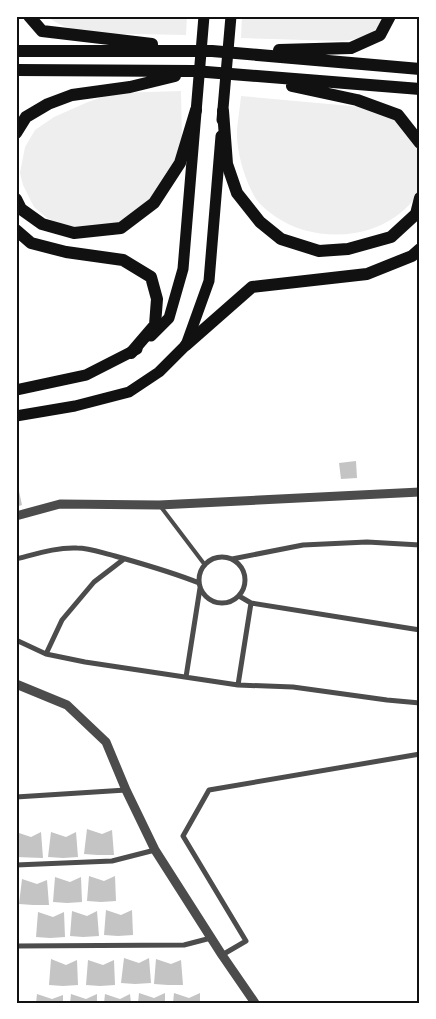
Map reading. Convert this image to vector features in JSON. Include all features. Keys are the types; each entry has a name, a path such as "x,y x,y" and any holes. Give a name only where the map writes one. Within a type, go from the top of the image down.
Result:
{"highway":[{"path":"29,16 42,31 216,52 420,69"},
{"path":"16,51 216,52 351,48 380,35 390,16"},
{"path":"16,70 194,72 420,89"},
{"path":"16,133 26,117 48,104 72,94 130,87 194,72"},
{"path":"243,76 357,100 398,115 420,143"},
{"path":"16,199 21,210 42,224 74,233 122,228 154,203 180,163 196,110"},
{"path":"223,112 226,164 237,193 260,222 281,239 319,251 348,249 391,237 416,214 420,198"},
{"path":"16,230 31,243 66,252 123,260 151,276 157,300 155,325 131,353"},
{"path":"186,345 252,287 366,274 412,256 420,249"}],"main road":[{"path":"16,390 86,375 136,350 169,318 183,269 204,16"},
{"path":"16,416 75,406 129,392 159,372 186,345 210,282 231,16"}],"street":[{"path":"16,516 60,504 160,505 420,492"},
{"path":"232,559 302,545 367,542 420,545"},
{"path":"16,559 64,548 77,548 184,576 200,585"},
{"path":"217,558 232,559 243,569 246,583 239,596 234,600 227,603 214,602 203,593 199,577 201,570 210,561 217,558"},
{"path":"46,654 62,620 94,582 124,559"},
{"path":"186,677 200,585"},
{"path":"239,596 251,604 420,630"},
{"path":"238,685 251,604"},
{"path":"16,640 46,654 85,662 238,685 293,687 420,703"},
{"path":"16,684 67,705 106,742 126,790 155,850 255,1003"},
{"path":"222,955 246,941 183,836 209,790 418,754 420,760"},
{"path":"16,797 126,790"},
{"path":"16,865 112,861 155,850"},
{"path":"16,946 184,945 211,938"}],"lane":[{"path":"160,505 205,565"}],"shaded area":[{"path":"47,16 187,16 186,35 89,32 56,23"},
{"path":"242,16 390,16 378,28 360,38 337,41 241,38"},
{"path":"181,91 182,140 180,153 151,203 127,220 114,224 81,227 58,223 47,218 34,207 23,185 20,173 25,147 35,130 54,117 114,93"},
{"path":"241,96 362,107 394,116 420,139 420,189 417,195 404,210 390,220 375,228 358,232 324,234 307,231 276,217 256,199 248,184 242,166 237,138"}],"building":[{"path":"356,461 357,478 341,479 339,463"},
{"path":"16,482 22,505 16,507"},
{"path":"87,829 102,834 112,830 114,855 84,854"},
{"path":"16,832 31,837 41,832 43,858 16,857"},
{"path":"51,832 66,837 76,832 78,857 48,857"},
{"path":"89,876 104,881 115,876 116,901 87,901"},
{"path":"55,877 70,882 81,877 82,902 53,902"},
{"path":"22,879 37,884 47,880 49,905 19,904"},
{"path":"106,910 121,915 132,910 133,935 104,935"},
{"path":"72,911 87,916 97,911 99,936 70,936"},
{"path":"38,912 53,917 64,912 65,937 36,937"},
{"path":"124,958 139,963 149,958 151,983 121,983"},
{"path":"51,959 66,965 77,960 78,985 49,985"},
{"path":"156,959 171,964 181,960 183,985 154,984"},
{"path":"88,960 103,965 114,960 115,985 86,985"},
{"path":"139,993 154,998 165,993 165,1003 138,1003"},
{"path":"174,993 189,998 200,993 200,1003 173,1003"},
{"path":"37,994 52,999 63,995 63,1003 36,1003"},
{"path":"71,994 86,999 97,994 97,1003 70,1003"},
{"path":"105,994 120,999 130,994 131,1003 104,1003"}]}
